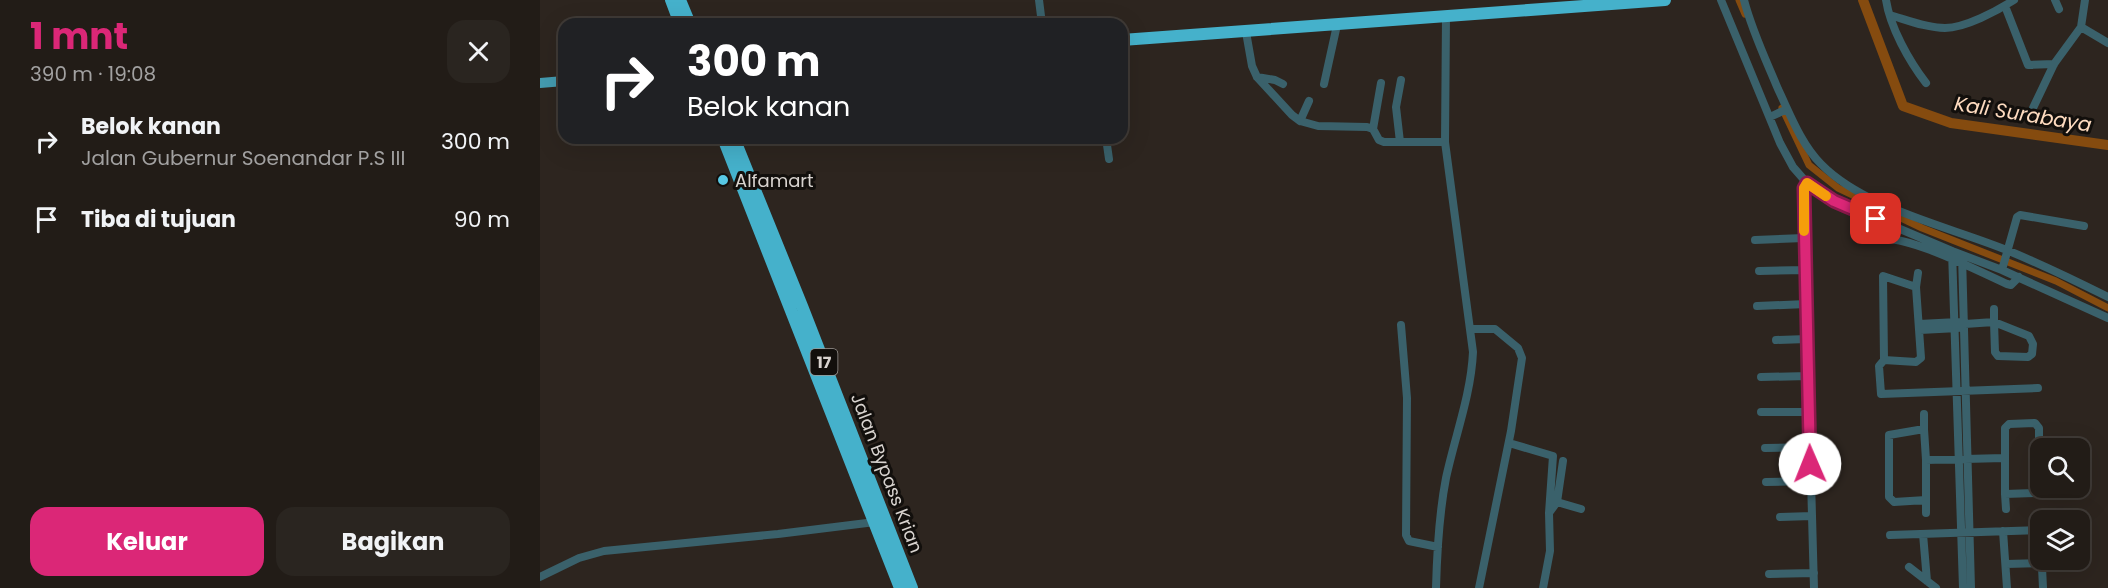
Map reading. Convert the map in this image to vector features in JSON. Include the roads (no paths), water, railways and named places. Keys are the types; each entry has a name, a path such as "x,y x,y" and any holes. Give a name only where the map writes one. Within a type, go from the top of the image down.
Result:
{"highway":[{"path":"1128,40 1337,25 1562,4 1665,0"},
{"path":"675,3 678,18"},
{"path":"675,3 686,18"},
{"name":"Jalan Bypass Krian","path":"725,144 900,588"},
{"name":"Jalan Bypass Krian","path":"737,144 912,588"}],"main road":[{"path":"540,83 558,82"}],"street":[{"path":"1039,0 1041,18"},
{"path":"1721,0 1772,116 1780,143 1793,167 1807,183 1834,201 1904,229 1953,256"},
{"path":"1744,0 1750,22 1786,110 1813,155 1826,170 1869,198 1909,216 2008,252 2108,297"},
{"path":"1886,0 1890,15 1909,58 1926,82"},
{"path":"1890,15 1933,26 1952,27 1965,24 2014,0"},
{"path":"2055,0 2059,9"},
{"path":"2033,108 2054,64 2081,27 2085,0"},
{"path":"2001,5 2028,65 2054,64"},
{"path":"1436,588 1446,477 1471,378 1473,352 1445,142 1446,16"},
{"path":"1324,84 1337,25"},
{"path":"2081,27 2108,43"},
{"path":"1246,32 1252,66 1257,77 1300,121 1318,126 1367,127 1373,129 1381,142 1445,142"},
{"path":"1257,77 1283,84"},
{"path":"1400,142 1396,107 1401,80"},
{"path":"1373,129 1381,83"},
{"path":"1300,121 1309,100"},
{"path":"1772,116 1786,110"},
{"path":"1107,144 1109,159"},
{"path":"1807,183 1803,191 1814,588"},
{"path":"2002,268 2017,217 2020,215 2084,226"},
{"path":"1904,229 1909,216"},
{"path":"1755,240 1804,238"},
{"path":"1879,240 1897,239 1962,259 2002,268 2108,318"},
{"path":"1953,256 1961,325"},
{"path":"1962,259 2007,284 2011,285 2019,277"},
{"path":"1962,259 1961,392 1965,532 1963,588"},
{"path":"1759,271 1805,270"},
{"path":"1884,360 1919,361 1921,353 1916,287 1918,273"},
{"path":"1916,287 1883,276 1884,360 1879,366 1880,389 1883,395 2038,388"},
{"path":"1757,306 1806,304"},
{"path":"1919,327 1994,322 2029,336 2032,354 2028,357 1998,356 1995,352 1994,322 1994,309"},
{"path":"1401,325 1407,398 1407,535 1409,541 1438,547"},
{"path":"1471,329 1495,329 1521,353 1514,417 1479,588"},
{"path":"1776,340 1807,339"},
{"path":"1761,377 1808,376"},
{"path":"1761,412 1809,412"},
{"path":"1924,414 1926,513"},
{"path":"2005,494 2039,491 2038,425 2032,422 2007,425 2004,432 2004,458 2005,494 2006,508"},
{"path":"1924,429 1889,435 1890,497 1894,502 1926,500"},
{"path":"1509,443 1554,456 1549,513 1550,551 1543,588"},
{"path":"1765,448 1810,447"},
{"path":"1926,460 2004,458"},
{"path":"1549,513 1557,502 1563,460"},
{"path":"1766,482 1811,481"},
{"path":"1557,502 1581,509"},
{"path":"1780,517 1812,516"},
{"path":"540,577 579,558 604,551 875,522"},
{"path":"1890,535 2030,530"},
{"path":"2003,531 2007,588"},
{"path":"1965,532 1971,588"},
{"path":"1923,534 1927,581"},
{"path":"2006,564 2039,563 2043,569 2043,588"},
{"path":"1909,567 1936,588"},
{"path":"1769,574 1814,573"}],"waterway":[{"path":"1739,0 1745,14"},
{"name":"Kali Surabaya","path":"1863,0 1903,106 1951,123 2108,145"},
{"path":"1782,108 1809,165 1838,188 1922,228 2056,281 2108,308"}],"place":[{"name":"Alfamart","path":"723,180"}]}
